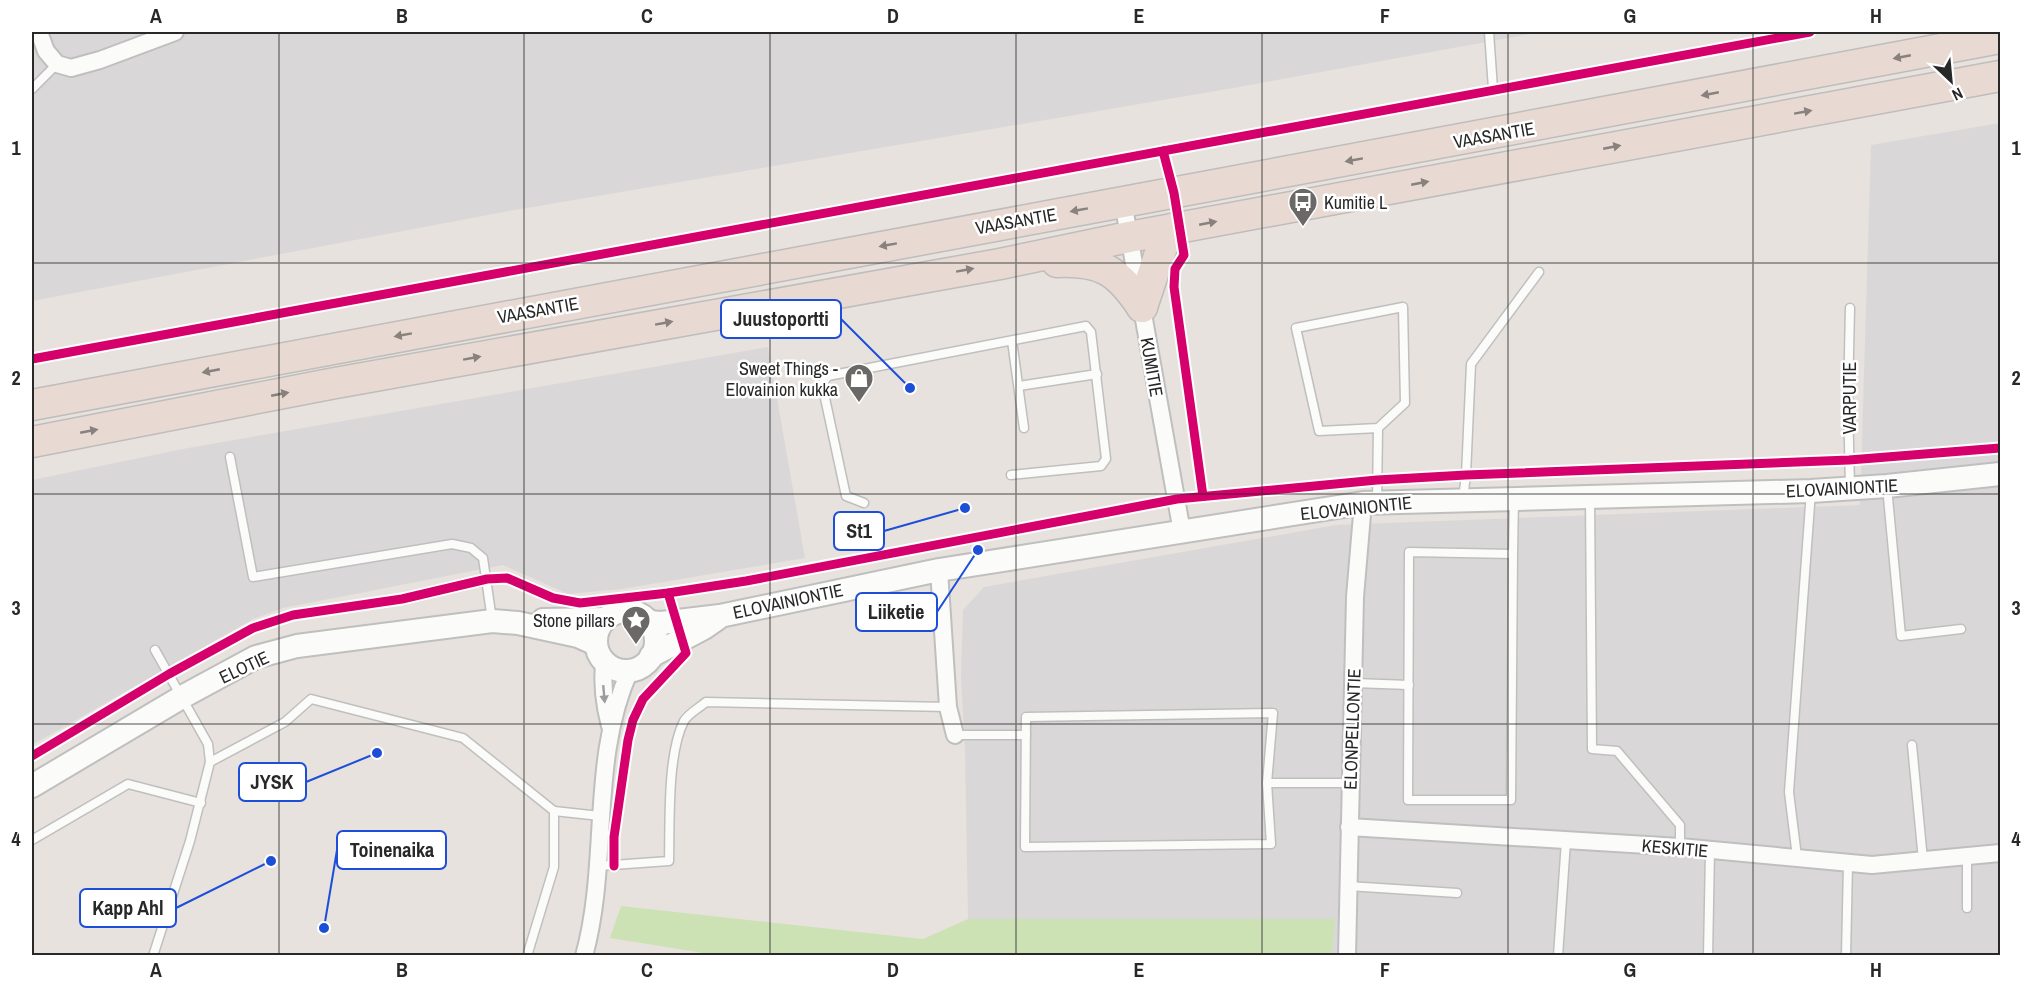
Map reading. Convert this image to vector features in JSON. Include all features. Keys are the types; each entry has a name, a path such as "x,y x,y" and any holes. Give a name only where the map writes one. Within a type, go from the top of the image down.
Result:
{"highway":[{"name":"VAASANTIE","path":"32,405 1556,123 2001,38"},
{"name":"VAASANTIE","path":"32,442 330,384 1000,264 1172,229 2001,76"},
{"path":"1142,307 1162,247 1172,229"},
{"path":"1000,264 1091,263 1109,270 1123,281 1142,307"}],"main road":[{"name":"ELOVAINIONTIE","path":"648,622 661,623 720,616 939,570 1370,503 1811,491 2001,474"},
{"path":"628,612 641,616 648,622 655,638 651,656 642,666 630,670 616,669 600,653 598,630 606,619 614,614 628,612"},
{"name":"ELOVAINIONTIE","path":"651,656 704,628 720,616"},
{"name":"ELOTIE","path":"518,623 558,619 606,619"},
{"name":"ELOTIE","path":"32,786 182,697 256,657 297,646 492,621 518,623 578,636 600,653"}],"street":[{"path":"39,32 46,51 57,64 71,68 100,60 175,32"},
{"name":"KUMITIE","path":"1124,202 1182,532"},
{"name":"ELONPELLONTIE","path":"1347,956 1356,597 1370,503"},
{"path":"939,570 948,707 955,735"},
{"path":"600,653 605,705 610,726"},
{"path":"584,956 596,904 600,816 610,726 630,670"},
{"name":"KESKITIE","path":"1349,827 1680,847 1872,865 2001,853"}],"lane":[{"path":"1489,32 1493,89"},
{"path":"32,89 57,64"},
{"path":"1462,500 1466,475 1471,364 1539,272"},
{"path":"1370,503 1378,428 1405,403 1403,307 1296,328 1319,431 1378,428"},
{"name":"VARPUTIE","path":"1850,308 1848,398 1850,488"},
{"path":"864,503 846,495 822,384 828,376 1086,326 1091,332 1106,459 1101,466 1011,475"},
{"path":"1012,341 1024,428"},
{"path":"1019,386 1097,374"},
{"path":"230,457 253,577 453,544 471,548 483,558 492,621"},
{"path":"1887,486 1901,636 1961,629"},
{"path":"1797,857 1789,792 1811,491"},
{"path":"1590,496 1592,749 1617,751 1680,825 1680,847"},
{"path":"1513,554 1409,552 1408,800 1511,800 1514,498"},
{"path":"153,956 190,842 210,762 208,744 155,650"},
{"path":"1354,683 1408,685"},
{"path":"210,762 285,722 311,699 463,738 554,811 600,816"},
{"path":"599,866 669,861 672,769 677,745 685,719 706,702 948,707"},
{"path":"1273,713 1267,783 1271,844 1025,847 1026,717 1273,713"},
{"path":"955,735 1026,735"},
{"path":"1912,744 1923,860"},
{"path":"1267,783 1350,783"},
{"path":"32,840 128,784 201,802"},
{"path":"527,956 554,867 554,811"},
{"path":"1558,956 1566,840"},
{"path":"1708,956 1710,851"},
{"path":"1966,856 1966,908"},
{"path":"1846,956 1848,864"},
{"path":"1348,886 1457,893"}],"shaded area":[{"path":"32,32 1541,32 1239,87 509,211 32,301"},
{"path":"2000,123 2000,955 1332,956 1334,919 968,919 965,751 961,677 963,610 984,587 1336,525 1860,505 1871,145"},
{"path":"768,347 805,558 622,589 568,594 503,565 283,608 253,619 32,745 32,480 188,448"}],"green space":[{"path":"621,906 923,939 968,919 1335,919 1332,955 722,956 610,938"}],"cycle path":[{"path":"32,359 1810,32"},
{"path":"1163,151 1174,193 1184,255 1175,269 1174,287 1203,496"},
{"path":"32,756 169,674 253,628 293,615 402,599 487,579 507,578 553,598 580,603 746,581 1177,499 1377,480 1849,460 2000,448"},
{"path":"614,866 614,837 633,720 643,699 686,653 668,593"}],"place":[{"name":"Kumitie L","path":"1303,228"},
{"name":"Juustoportti","path":"910,388"},
{"name":"Sweet Things - Elovainion kukka","path":"859,404"},
{"name":"St1","path":"965,508"},
{"name":"Liiketie","path":"978,550"},
{"name":"Stone pillars","path":"636,646"},
{"name":"JYSK","path":"377,753"},
{"name":"Kapp Ahl","path":"271,861"},
{"name":"Toinenaika","path":"324,928"}]}
